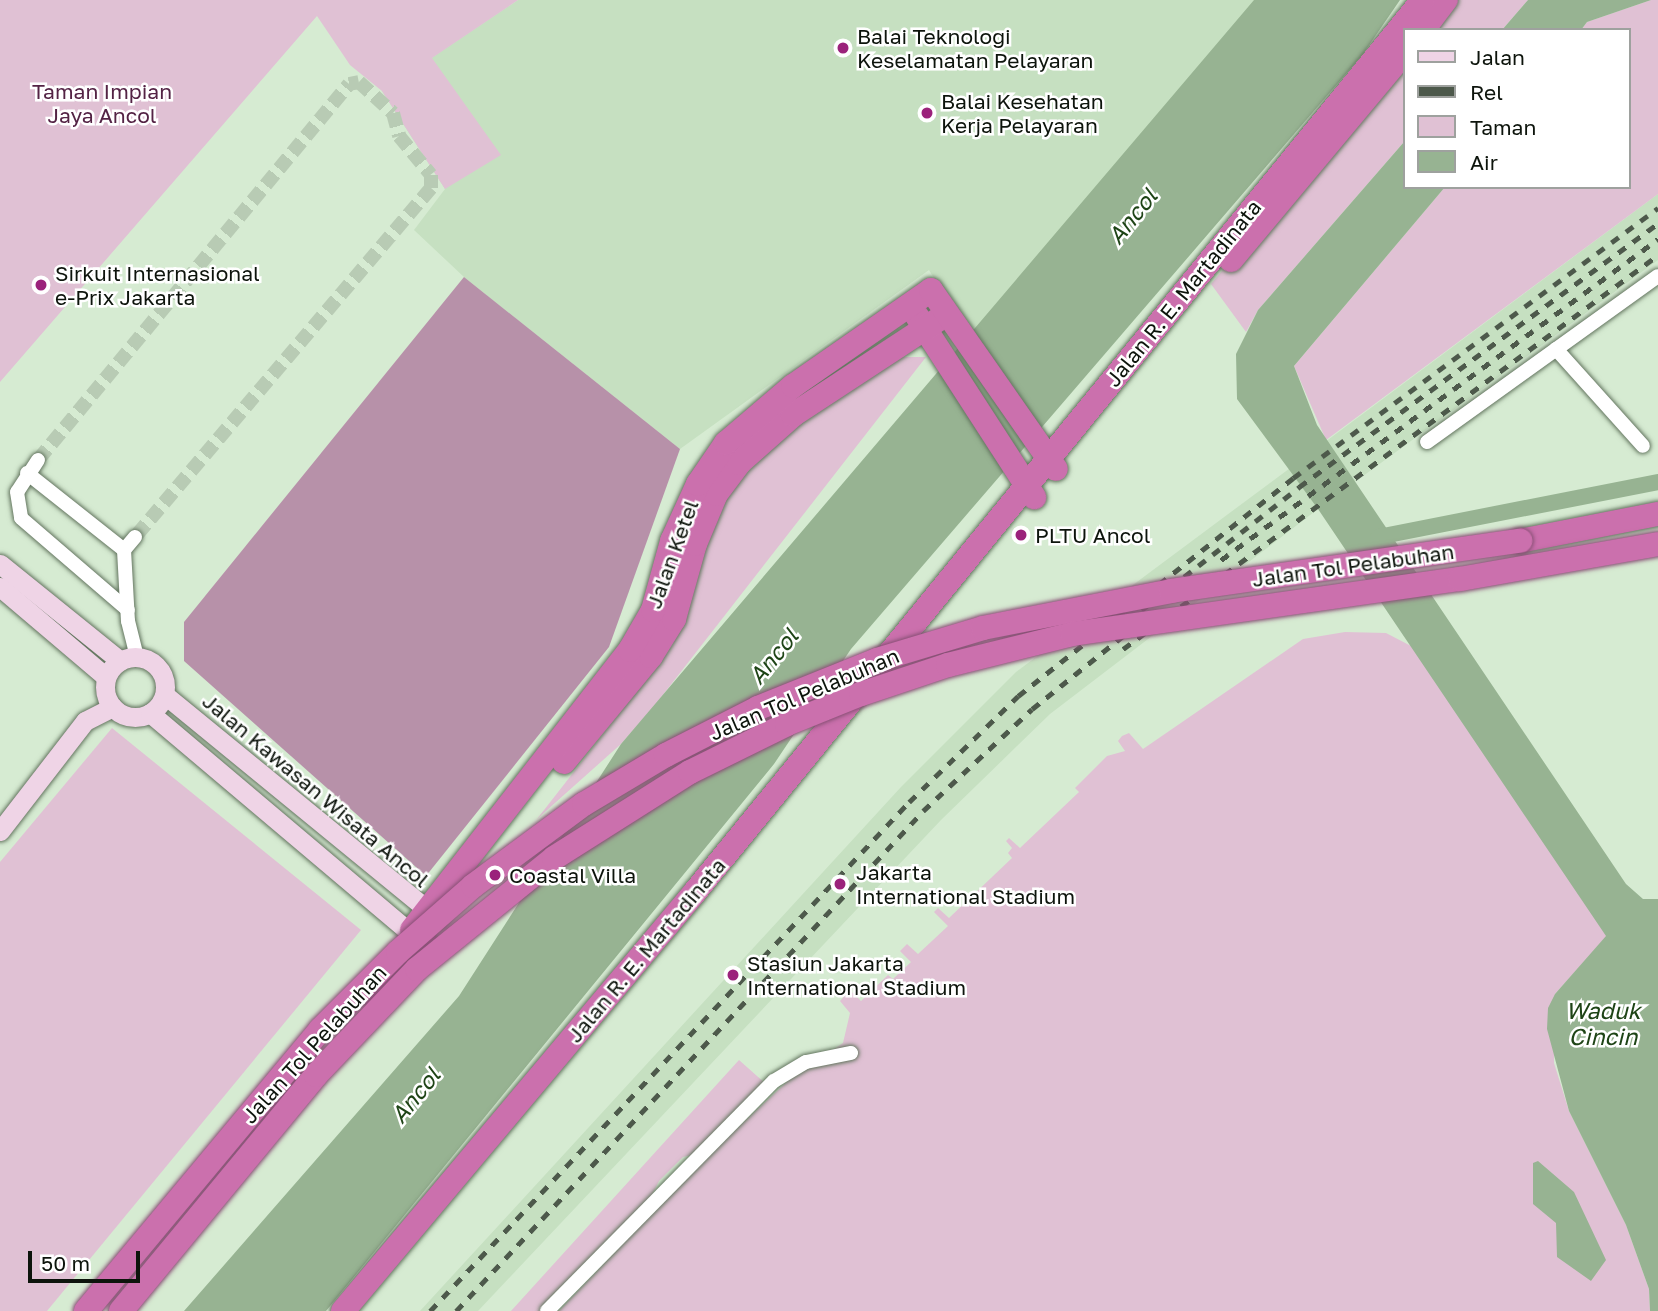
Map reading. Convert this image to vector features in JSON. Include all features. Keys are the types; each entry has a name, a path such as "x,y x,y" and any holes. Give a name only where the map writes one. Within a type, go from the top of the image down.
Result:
{"highway":[{"name":"Jalan R. E. Martadinata","path":"343,1311 695,892 1423,0"},
{"path":"1425,28 1446,0"},
{"name":"Jalan R. E. Martadinata","path":"1048,458 1402,55"},
{"name":"Jalan Ketel","path":"415,938 651,656 674,619 695,544 716,494 760,428 909,305 931,290 1048,458"},
{"path":"909,305 1026,485"},
{"name":"Jalan Ketel","path":"760,428 793,415 947,314"},
{"name":"Jalan Tol Pelabuhan","path":"86,1311 320,1030 398,951 473,886 584,804 746,714 877,660 1066,609 1520,541 1658,514"},
{"name":"Jalan Tol Pelabuhan","path":"121,1311 316,1075 417,969 554,858 623,811 714,760 861,694 948,665 1072,634 1460,579 1658,544"},
{"path":"92,1311 415,938"},
{"path":"128,1311 415,938"}],"street":[{"path":"1427,442 1658,276"},
{"path":"1556,349 1643,446"},
{"path":"38,460 26,473 17,492 21,518 128,610"},
{"path":"26,473 124,550"},
{"path":"129,659 124,550 135,537"},
{"path":"0,564 129,659 158,666 165,695 150,713 131,717 113,707 106,693 106,677 0,587"},
{"path":"106,677 129,659"},
{"name":"Jalan Kawasan Wisata Ancol","path":"165,695 401,886 433,916"},
{"path":"0,831 85,722 113,707"},
{"path":"150,713 383,906 415,938"},
{"path":"547,1311 774,1081 806,1062 850,1053"}],"shaded area":[{"path":"518,0 1255,0 970,338 929,270 680,449 464,277 414,230 445,189 382,91"},
{"path":"1658,194 1658,260 1318,509 1050,714 941,820 478,1311 420,1311 901,787 1016,672"},
{"path":"464,277 680,449 609,647 426,876 184,661 184,622"}],"green space":[{"name":"Taman Impian Jaya Ancol","path":"0,0 518,0 432,58 501,155 445,189 382,91 350,65 317,16 0,382"},
{"path":"1446,0 1528,0 1504,28 1425,28"},
{"path":"1658,0 1658,194 1326,440 1294,366 1443,189 1630,189 1630,28 1582,28 1587,22"},
{"path":"1402,55 1402,144 1258,310 1246,332 1211,284"},
{"path":"899,357 926,357 655,705 621,744 537,819 673,645 703,548 727,493 788,433"},
{"path":"1345,632 1386,633 1411,646 1607,936 1555,994 1554,1063 1569,1111 1626,1225 1649,1289 1650,1311 559,1311 698,1165 791,1078 843,1043 850,1013 840,1001 850,990 861,1001 888,975 893,979 911,962 900,951 907,944 918,954 948,926 934,912 938,908 949,918 1012,858 1008,853 1012,848 1006,841 1009,838 1020,848 1079,792 1075,788 1107,756 1125,751 1118,741 1122,736 1129,733 1143,749 1303,639"},
{"path":"112,728 361,930 47,1311 0,1311 0,862"},
{"path":"739,1060 766,1084 696,1154 683,1157 659,1181 651,1197 543,1311 511,1311"}],"water":[{"name":"Ancol","path":"1254,0 1400,0 1363,54 851,649 774,764 326,1311 184,1311 459,996 621,744"},
{"path":"1528,0 1651,0 1587,22 1582,28 1504,28"},
{"name":"Waduk Cincin","path":"1402,144 1402,189 1443,189 1294,366 1317,425 1626,884 1643,899 1658,899 1658,1311 1650,1311 1649,1289 1626,1225 1569,1111 1547,1029 1548,1008 1555,994 1606,936 1318,509 1237,399 1236,354 1258,310"},
{"path":"1538,1161 1574,1192 1606,1260 1591,1281 1557,1257 1556,1223 1533,1204 1533,1163"}],"waterway":[{"path":"1378,537 1658,482"}],"tunnel":[{"path":"38,460 349,84 359,82 393,113 399,136 431,175 431,188 135,537"}],"railway":[{"path":"430,1311 909,802 1018,696 1293,478 1658,208"},
{"path":"1113,632 1299,487 1658,223"},
{"path":"1221,560 1658,239"},
{"path":"1123,649 1658,255"},
{"path":"456,1311 923,811 1032,709 1129,631"}],"place":[{"name":"Balai Teknologi Keselamatan Pelayaran","path":"843,48"},
{"name":"Balai Kesehatan Kerja Pelayaran","path":"927,113"},
{"name":"Sirkuit Internasional e-Prix Jakarta","path":"41,285"},
{"name":"PLTU Ancol","path":"1021,535"},
{"name":"Coastal Villa","path":"495,875"},
{"name":"Jakarta International Stadium","path":"840,884"},
{"name":"Stasiun Jakarta International Stadium","path":"733,975"}]}
